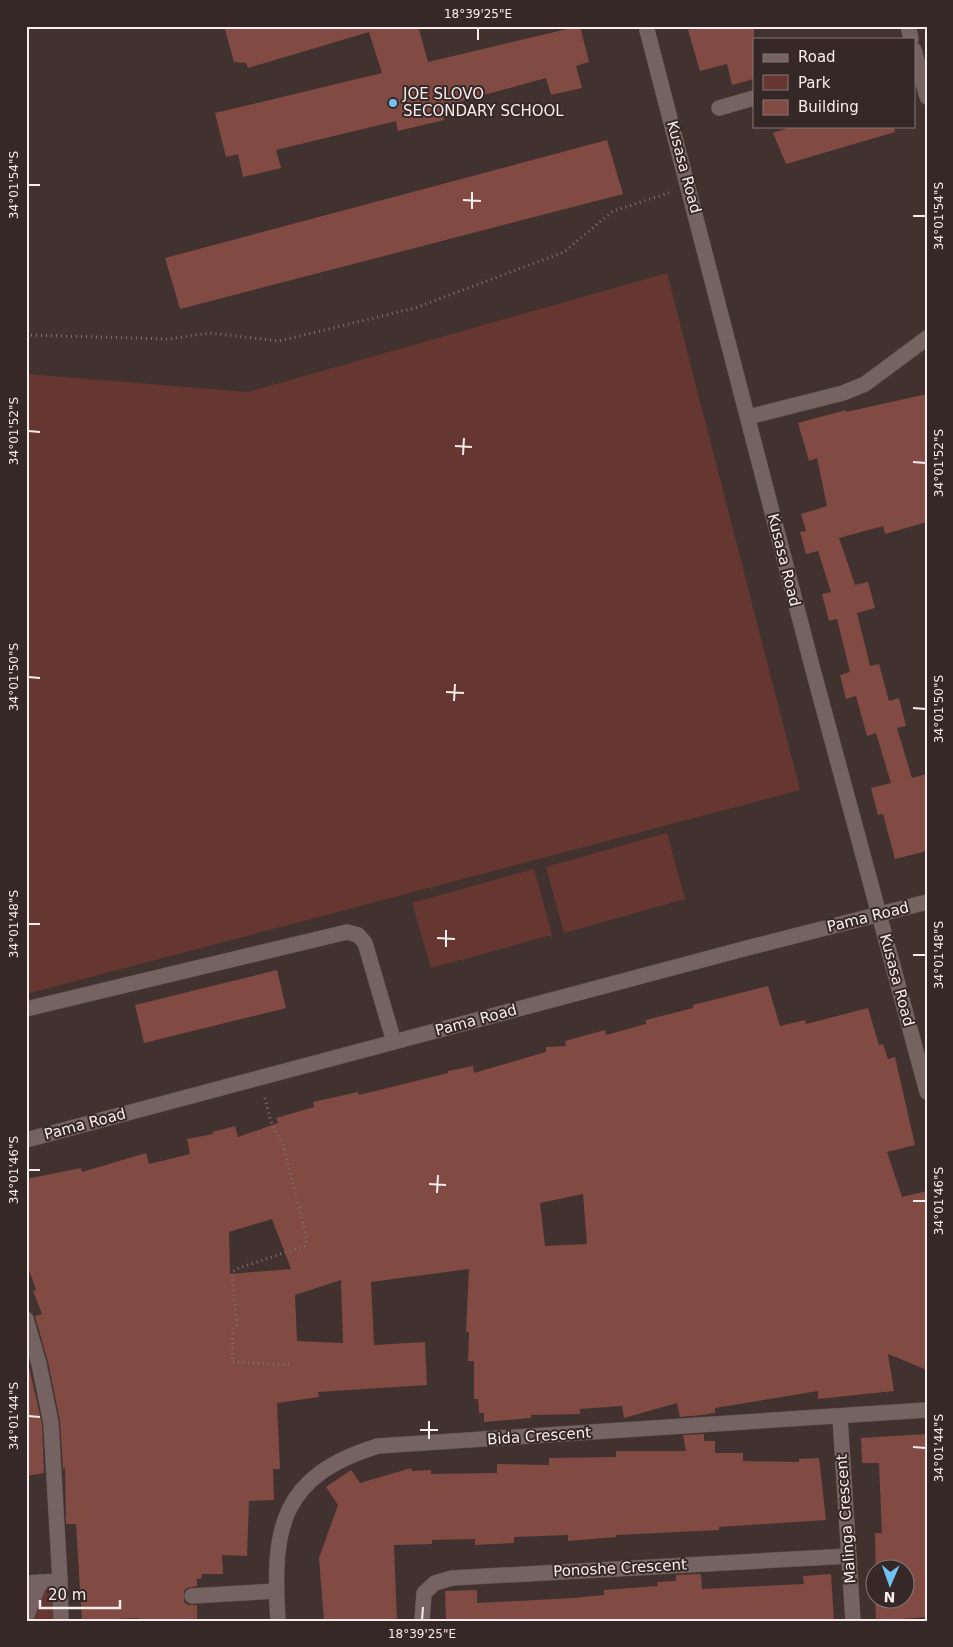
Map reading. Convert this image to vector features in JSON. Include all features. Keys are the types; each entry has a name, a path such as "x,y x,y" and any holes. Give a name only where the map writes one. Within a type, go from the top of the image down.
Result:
{"street":[{"name":"Kusasa Road","path":"646,26 813,670 927,1092"},
{"path":"916,56 927,97"},
{"path":"718,108 753,98"},
{"path":"748,417 843,393 865,384 927,338"},
{"name":"Pama Road","path":"26,1140 927,902"},
{"path":"26,1009 346,932 358,935 365,942 394,1042"},
{"path":"26,1319 39,1364 51,1423 61,1621"},
{"name":"Bida Crescent","path":"278,1621 276,1591 277,1549 283,1522 298,1493 320,1472 355,1453 378,1446 927,1410"},
{"name":"Malinga Crescent","path":"840,1417 853,1621"},
{"name":"Ponoshe Crescent","path":"422,1621 424,1593 434,1583 452,1578 849,1556"},
{"path":"26,1617 33,1582 60,1581"},
{"path":"192,1596 276,1591"}],"path":[{"path":"26,335 168,339 210,333 279,341 415,308 555,256 564,252 613,211 689,187"},
{"path":"260,1078 271,1122 283,1145 307,1239 305,1246 236,1269 232,1273 237,1326 233,1330 232,1362 289,1365"}],"green space":[{"path":"667,273 800,790 26,994 26,374 248,392"},
{"path":"667,833 685,899 564,933 546,867"},
{"path":"534,869 552,935 431,968 412,903"},
{"path":"54,1588 54,1621 26,1621 26,1589"}],"building":[{"path":"224,26 418,26 428,62 580,26 589,62 576,66 582,88 551,95 546,78 440,107 444,120 398,131 396,121 276,150 281,168 243,177 238,154 226,157 215,113 382,73 369,32 248,68 246,63 234,62"},
{"path":"700,26 754,26 753,79 732,85 727,64 700,71 688,30"},
{"path":"787,128 894,128 895,132 786,164 773,133"},
{"path":"607,140 623,194 180,309 165,258"},
{"path":"927,394 927,522 885,534 883,526 839,538 855,585 868,582 875,608 857,613 870,666 879,664 889,701 899,698 906,726 897,728 912,778 927,774 927,851 895,859 883,814 878,815 871,788 891,783 876,733 867,736 856,696 846,699 840,675 850,672 837,619 829,621 822,594 831,592 818,551 806,554 800,532 806,531 801,514 827,506 817,458 809,461 798,423 846,410 846,412"},
{"path":"277,970 286,1008 144,1043 135,1005"},
{"path":"768,986 780,1026 805,1020 806,1024 868,1008 879,1045 883,1044 888,1059 895,1057 915,1145 887,1152 902,1197 927,1191 927,1370 888,1354 894,1391 818,1399 818,1391 715,1408 715,1413 680,1417 677,1403 624,1418 622,1406 580,1409 580,1414 531,1415 531,1418 484,1422 484,1413 479,1413 478,1399 474,1399 474,1361 468,1361 469,1332 466,1332 469,1269 371,1282 374,1345 425,1342 427,1385 318,1392 319,1397 277,1403 280,1469 273,1469 274,1500 249,1501 247,1556 222,1555 223,1574 202,1574 201,1579 197,1579 197,1586 187,1588 184,1591 184,1602 188,1605 197,1605 197,1621 138,1621 138,1618 82,1621 76,1524 66,1524 65,1468 63,1469 60,1421 48,1362 35,1316 42,1314 33,1291 36,1290 26,1262 26,1179 81,1168 82,1172 146,1153 149,1164 190,1154 187,1139 213,1134 212,1132 235,1126 238,1137 278,1123 276,1118 314,1107 313,1102 358,1092 359,1095 473,1066 474,1073 546,1052 546,1047 566,1046 565,1041 605,1030 606,1035 646,1024 646,1020 693,1008 693,1005","holes":["583,1194 587,1244 545,1246 540,1203","272,1219 291,1269 230,1274 229,1232","341,1280 343,1343 297,1341 295,1295"]},
{"path":"26,1354 42,1424 44,1473 26,1476"},
{"path":"704,1434 704,1441 715,1441 715,1453 743,1453 743,1461 799,1462 799,1459 819,1458 826,1520 719,1527 719,1530 616,1535 616,1537 568,1541 568,1535 514,1537 514,1543 475,1545 475,1539 432,1540 432,1544 394,1545 397,1621 324,1621 319,1558 338,1505 326,1487 351,1470 360,1483 411,1468 412,1471 431,1470 431,1474 497,1473 497,1464 549,1465 549,1458 616,1457 616,1451 686,1451 683,1435"},
{"path":"927,1434 927,1617 876,1621 876,1610 916,1610 916,1560 876,1560 875,1533 882,1533 879,1463 862,1463 861,1438"},
{"path":"701,1574 702,1589 804,1584 803,1576 831,1574 834,1621 446,1620 445,1591 477,1590 477,1603 573,1598 604,1595 604,1590 658,1586 657,1582 676,1581 676,1575"}],"place":[{"name":"JOE SLOVO SECONDARY SCHOOL","path":"393,103"}]}
